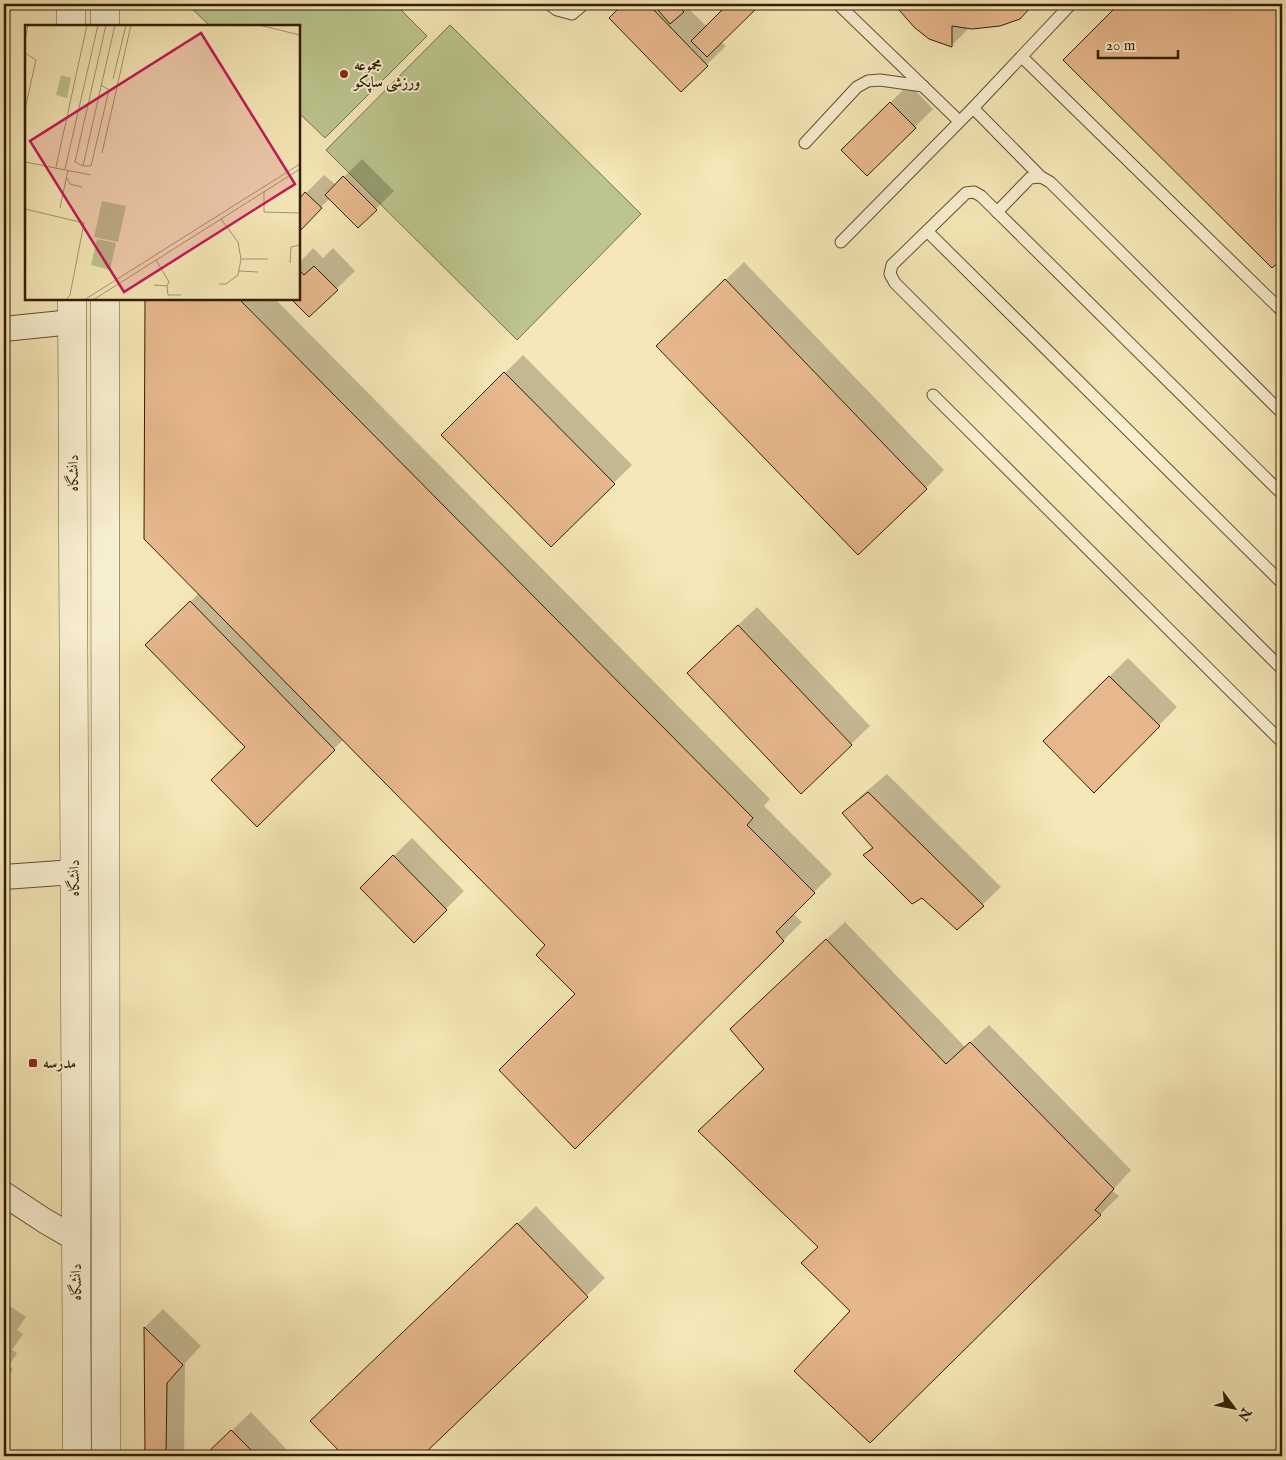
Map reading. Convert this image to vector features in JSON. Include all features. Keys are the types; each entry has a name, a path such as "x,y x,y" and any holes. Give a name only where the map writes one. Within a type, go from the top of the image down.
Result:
{"street":[{"path":"71,4 71,25"},
{"path":"105,4 105,25"},
{"name":"دانشگاه","path":"105,300 106,1456"},
{"path":"4,329 72,310"},
{"name":"دانشگاه","path":"72,310 77,1456"},
{"path":"4,877 74,872"},
{"path":"4,1194 44,1221 76,1239 106,1242"}],"lane":[{"path":"549,4 557,10 572,14 584,4"},
{"path":"838,4 959,121"},
{"path":"840,242 974,108 1071,4"},
{"path":"1022,57 1282,311"},
{"path":"805,143 857,87 868,81 880,80 923,86"},
{"path":"974,108 1041,177 1050,182 1282,413"},
{"path":"997,212 1030,178 1041,177"},
{"path":"1282,494 981,196 974,192 966,193 892,265 890,274 895,282 1282,669"},
{"path":"927,231 1282,583"},
{"path":"933,395 1282,742"}],"green space":[{"name":"مجموعه ورزشی ساپکو","path":"187,4 395,4 427,36 325,138 300,114 300,25 209,25"},
{"path":"450,25 641,214 517,340 326,150"}],"building":[{"path":"623,4 648,4 708,66 681,92 609,18"},
{"path":"666,4 676,4 684,12 670,24 658,10"},
{"path":"728,4 761,4 707,57 691,41"},
{"path":"896,4 1029,4 1032,6 1020,19 1000,26 972,29 952,26 952,47 929,39 914,27"},
{"path":"1119,4 1282,4 1282,259 1272,268 1063,60"},
{"path":"890,102 916,128 867,176 841,150"},
{"path":"343,176 377,210 358,228 325,195"},
{"path":"305,192 322,208 300,231 300,198"},
{"path":"314,266 338,290 309,317 292,300 300,300 300,271 304,275"},
{"path":"725,279 927,489 858,555 656,346"},
{"path":"145,300 240,300 753,818 747,825 815,893 776,932 784,941 575,1149 499,1070 575,994 536,955 545,945 144,539"},
{"path":"504,372 615,484 551,547 441,435"},
{"path":"190,601 335,750 257,827 211,780 245,747 145,645"},
{"path":"738,625 852,745 801,794 687,673"},
{"path":"1109,676 1160,726 1094,793 1043,741"},
{"path":"868,792 984,906 957,930 922,898 912,904 863,855 873,848 842,813"},
{"path":"393,855 447,910 414,943 360,888"},
{"path":"826,939 946,1064 970,1042 1114,1189 1095,1210 1101,1215 870,1443 794,1371 850,1311 801,1263 818,1247 698,1131 764,1069 730,1029"},
{"path":"517,1223 588,1297 422,1456 344,1456 310,1421"},
{"path":"144,1327 183,1365 167,1383 166,1456 145,1456"},
{"path":"4,1332 9,1336 4,1343"},
{"path":"231,1430 257,1456 204,1456"}],"place":[{"name":"مجموعه ورزشی ساپکو","path":"344,74"},
{"name":"مدرسه","path":"33,1063"}]}
